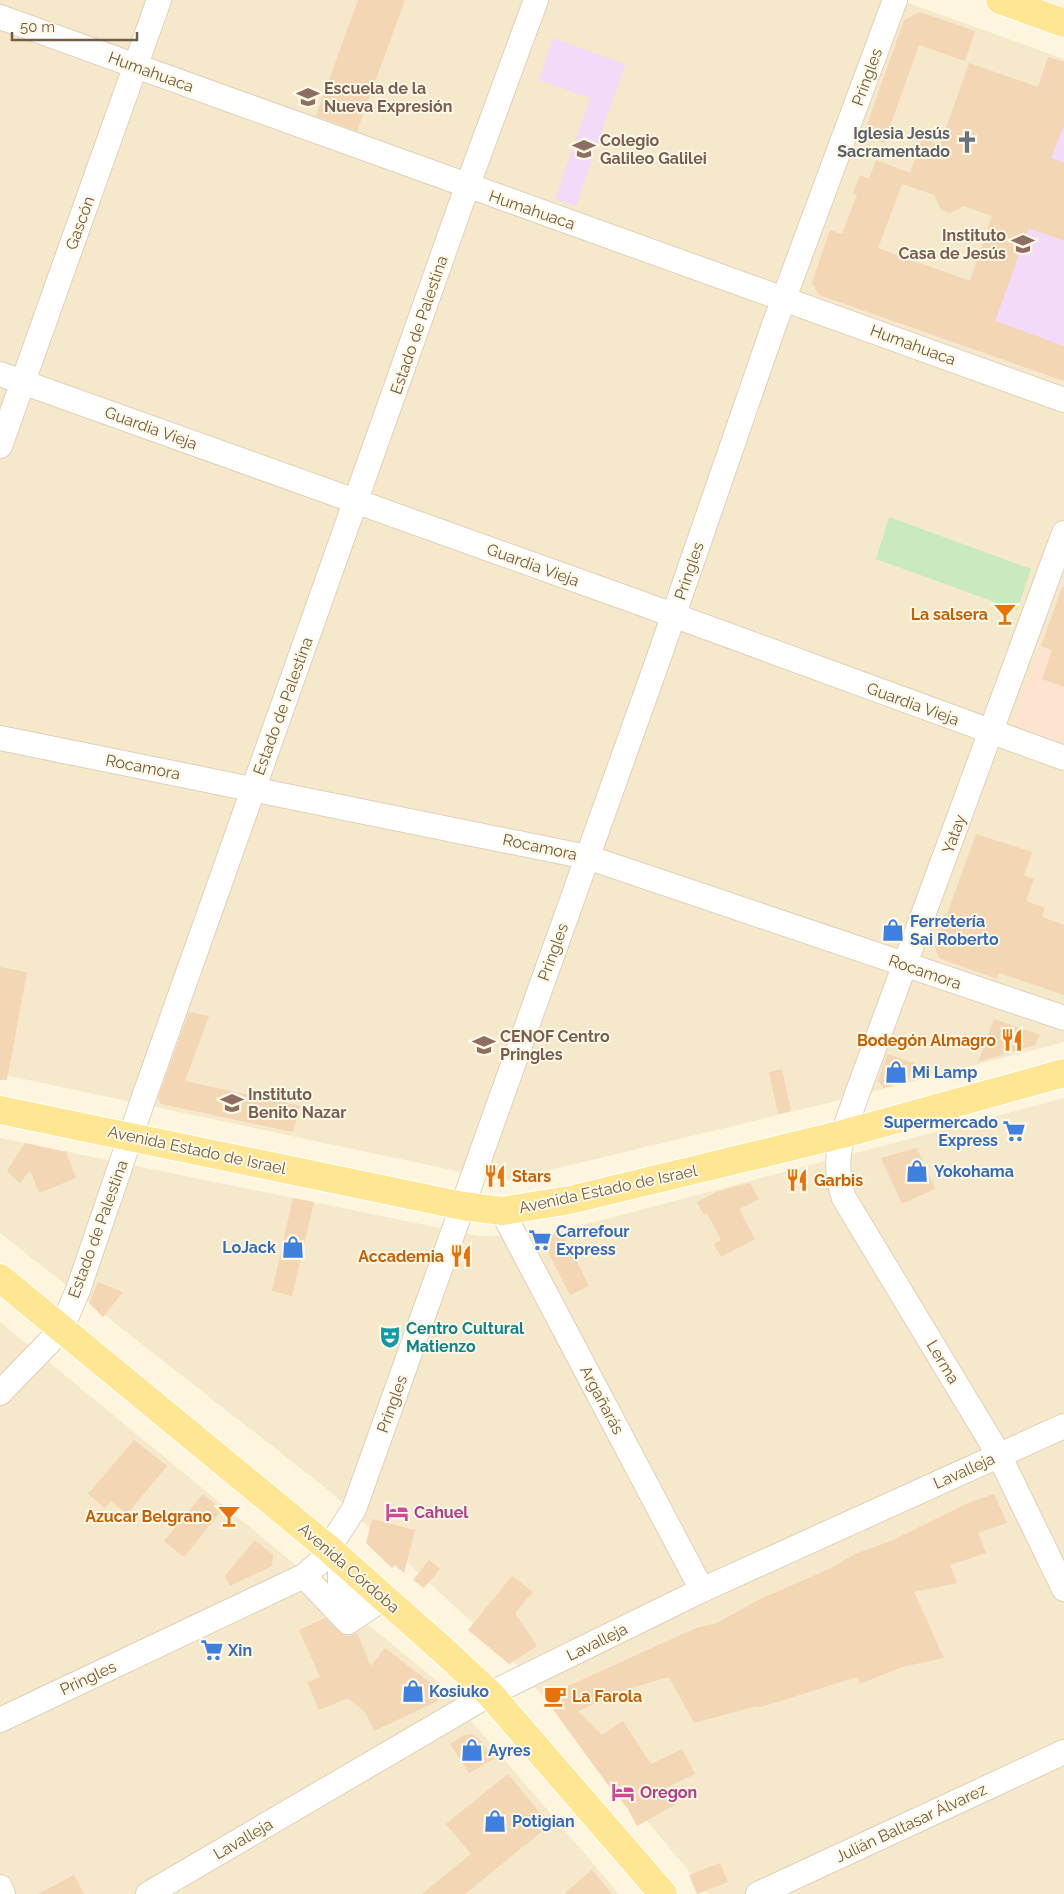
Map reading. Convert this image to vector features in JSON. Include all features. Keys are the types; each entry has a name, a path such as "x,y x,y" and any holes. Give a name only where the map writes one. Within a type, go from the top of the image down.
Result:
{"main road":[{"path":"1000,0 1064,23"},
{"name":"Avenida Estado de Israel","path":"0,1110 462,1206 502,1211 570,1200 843,1134 1064,1073"},
{"name":"Avenida Córdoba","path":"0,1278 334,1554 376,1604 490,1694 663,1894"}],"street":[{"name":"Gascón","path":"0,446 159,0"},
{"name":"Estado de Palestina","path":"0,1393 61,1330 78,1290 467,187 536,0"},
{"name":"Pringles","path":"0,1720 304,1576 320,1562 334,1554 361,1491 674,615 784,298 895,0"},
{"name":"Humahuaca","path":"0,17 467,187 784,298 1064,400"},
{"name":"Guardia Vieja","path":"0,374 674,615 991,733 1064,758"},
{"name":"Yatay","path":"843,1134 1064,533"},
{"name":"Rocamora","path":"0,738 588,857 1064,1018"},
{"name":"Lerma","path":"843,1134 836,1165 838,1181 844,1198 999,1455 1064,1589"},
{"name":"Argañarás","path":"502,1211 702,1590"},
{"name":"Lavalleja","path":"148,1894 490,1694 702,1590 1064,1426"},
{"path":"304,1576 348,1622 376,1604"},
{"name":"Julián Baltasar Álvarez","path":"758,1894 1064,1752"},
{"path":"0,1887 3,1894"}],"shaded area":[{"path":"0,0 900,0 1064,59 1064,1042 832,1102 504,1181 0,1074"},
{"name":"Colegio Galileo Galilei","path":"553,38 625,64 576,206 555,199 590,98 539,80"},
{"name":"Instituto Casa de Jesús","path":"1048,57 1064,62 1064,381 922,331 943,272 970,281"},
{"path":"1064,582 1064,743 1013,725"},
{"path":"1064,1098 1064,1894 708,1894 509,1656 327,1489 0,1233 0,1138 479,1236 546,1235"},
{"path":"0,1322 438,1682 619,1894 0,1894"}],"green space":[{"path":"889,517 1031,569 1017,610 876,559"}],"building":[{"path":"358,0 405,0 357,131 316,116"},
{"path":"920,12 975,31 965,61 919,45 884,143 863,136 904,20"},
{"path":"1048,57 1064,62 1064,125 1051,158 1064,163 1064,241 1029,228 995,321 1064,346 1064,381 819,295 812,283 830,230 842,234 857,194 853,193 860,175 869,179 876,160 910,173 922,139 940,145 969,63 1038,87","holes":["902,184 934,195 941,210 950,213 964,206 992,216 970,281 878,248"]},
{"path":"1062,587 1064,587 1064,687 1042,679 1052,650 1041,646"},
{"path":"976,834 1032,852 1024,875 1034,879 1026,901 1045,908 1042,917 1064,925 1064,995 999,973 997,979 939,958 935,947"},
{"path":"0,967 27,972 7,1080 0,1080"},
{"path":"189,1012 209,1016 185,1081 300,1106 293,1132 161,1104 158,1098"},
{"name":"Bodegón Almagro","path":"994,1019 1040,1035 1035,1045 978,1062"},
{"name":"Mi Lamp","path":"887,1054 914,1063 907,1082 884,1088 878,1081"},
{"path":"782,1069 791,1111 778,1114 769,1072"},
{"path":"25,1143 66,1152 76,1178 39,1193 30,1170 20,1183 7,1171"},
{"path":"917,1148 935,1189 902,1204 881,1158"},
{"path":"750,1183 759,1199 739,1209 755,1239 721,1257 714,1244 721,1240 707,1213 704,1215 697,1202 716,1192"},
{"name":"LoJack","path":"293,1198 314,1202 292,1296 272,1291"},
{"path":"562,1232 589,1286 570,1295 540,1236"},
{"path":"98,1282 123,1292 103,1317 89,1303"},
{"path":"134,1440 167,1466 127,1514 111,1501 105,1508 88,1494"},
{"path":"203,1494 222,1510 184,1557 164,1541"},
{"path":"994,1494 1007,1523 978,1533 986,1553 950,1565 957,1583 914,1592 944,1658 902,1667 860,1684 857,1677 758,1708 757,1706 694,1723 669,1677 628,1689 578,1711 602,1735 623,1721 651,1764 682,1749 695,1774 666,1788 675,1805 637,1826 628,1809 608,1785 544,1697 696,1628 717,1623 760,1599 829,1569 855,1554 891,1541 968,1503"},
{"path":"372,1519 415,1530 404,1573 395,1565 392,1568 366,1543"},
{"path":"255,1540 273,1555 272,1566 230,1586 225,1576"},
{"path":"429,1560 440,1569 424,1588 413,1580"},
{"path":"512,1576 533,1592 515,1613 537,1646 509,1664 468,1630"},
{"path":"325,1618 343,1635 350,1636 357,1633 371,1666 385,1648 438,1689 438,1701 374,1731 365,1712 348,1698 319,1710 307,1682 320,1677 299,1630"},
{"path":"471,1734 478,1738 494,1759 469,1773 450,1744 465,1735"},
{"path":"508,1774 550,1825 465,1894 422,1894 471,1854 446,1824"},
{"path":"720,1863 728,1882 697,1894 689,1875"},
{"path":"592,1870 612,1894 564,1894"},
{"path":"74,1875 84,1894 38,1894"}],"place":[{"name":"Escuela de la Nueva Expresión","path":"308,97"},
{"name":"Iglesia Jesús Sacramentado","path":"967,142"},
{"name":"Colegio Galileo Galilei","path":"584,149"},
{"name":"Instituto Casa de Jesús","path":"1023,244"},
{"name":"La salsera","path":"1005,614"},
{"name":"Ferretería Sai Roberto","path":"893,930"},
{"name":"Bodegón Almagro","path":"1012,1040"},
{"name":"CENOF Centro Pringles","path":"484,1045"},
{"name":"Mi Lamp","path":"896,1072"},
{"name":"Instituto Benito Nazar","path":"232,1103"},
{"name":"Supermercado Express","path":"1014,1131"},
{"name":"Yokohama","path":"917,1171"},
{"name":"Stars","path":"495,1176"},
{"name":"Garbis","path":"797,1180"},
{"name":"Carrefour Express","path":"540,1240"},
{"name":"LoJack","path":"293,1247"},
{"name":"Accademia","path":"461,1256"},
{"name":"Centro Cultural Matienzo","path":"390,1337"},
{"name":"Cahuel","path":"397,1512"},
{"name":"Azucar Belgrano","path":"229,1516"},
{"name":"Xin","path":"212,1650"},
{"name":"Kosiuko","path":"413,1691"},
{"name":"La Farola","path":"555,1696"},
{"name":"Ayres","path":"472,1750"},
{"name":"Oregon","path":"623,1792"},
{"name":"Potigian","path":"495,1821"}]}
